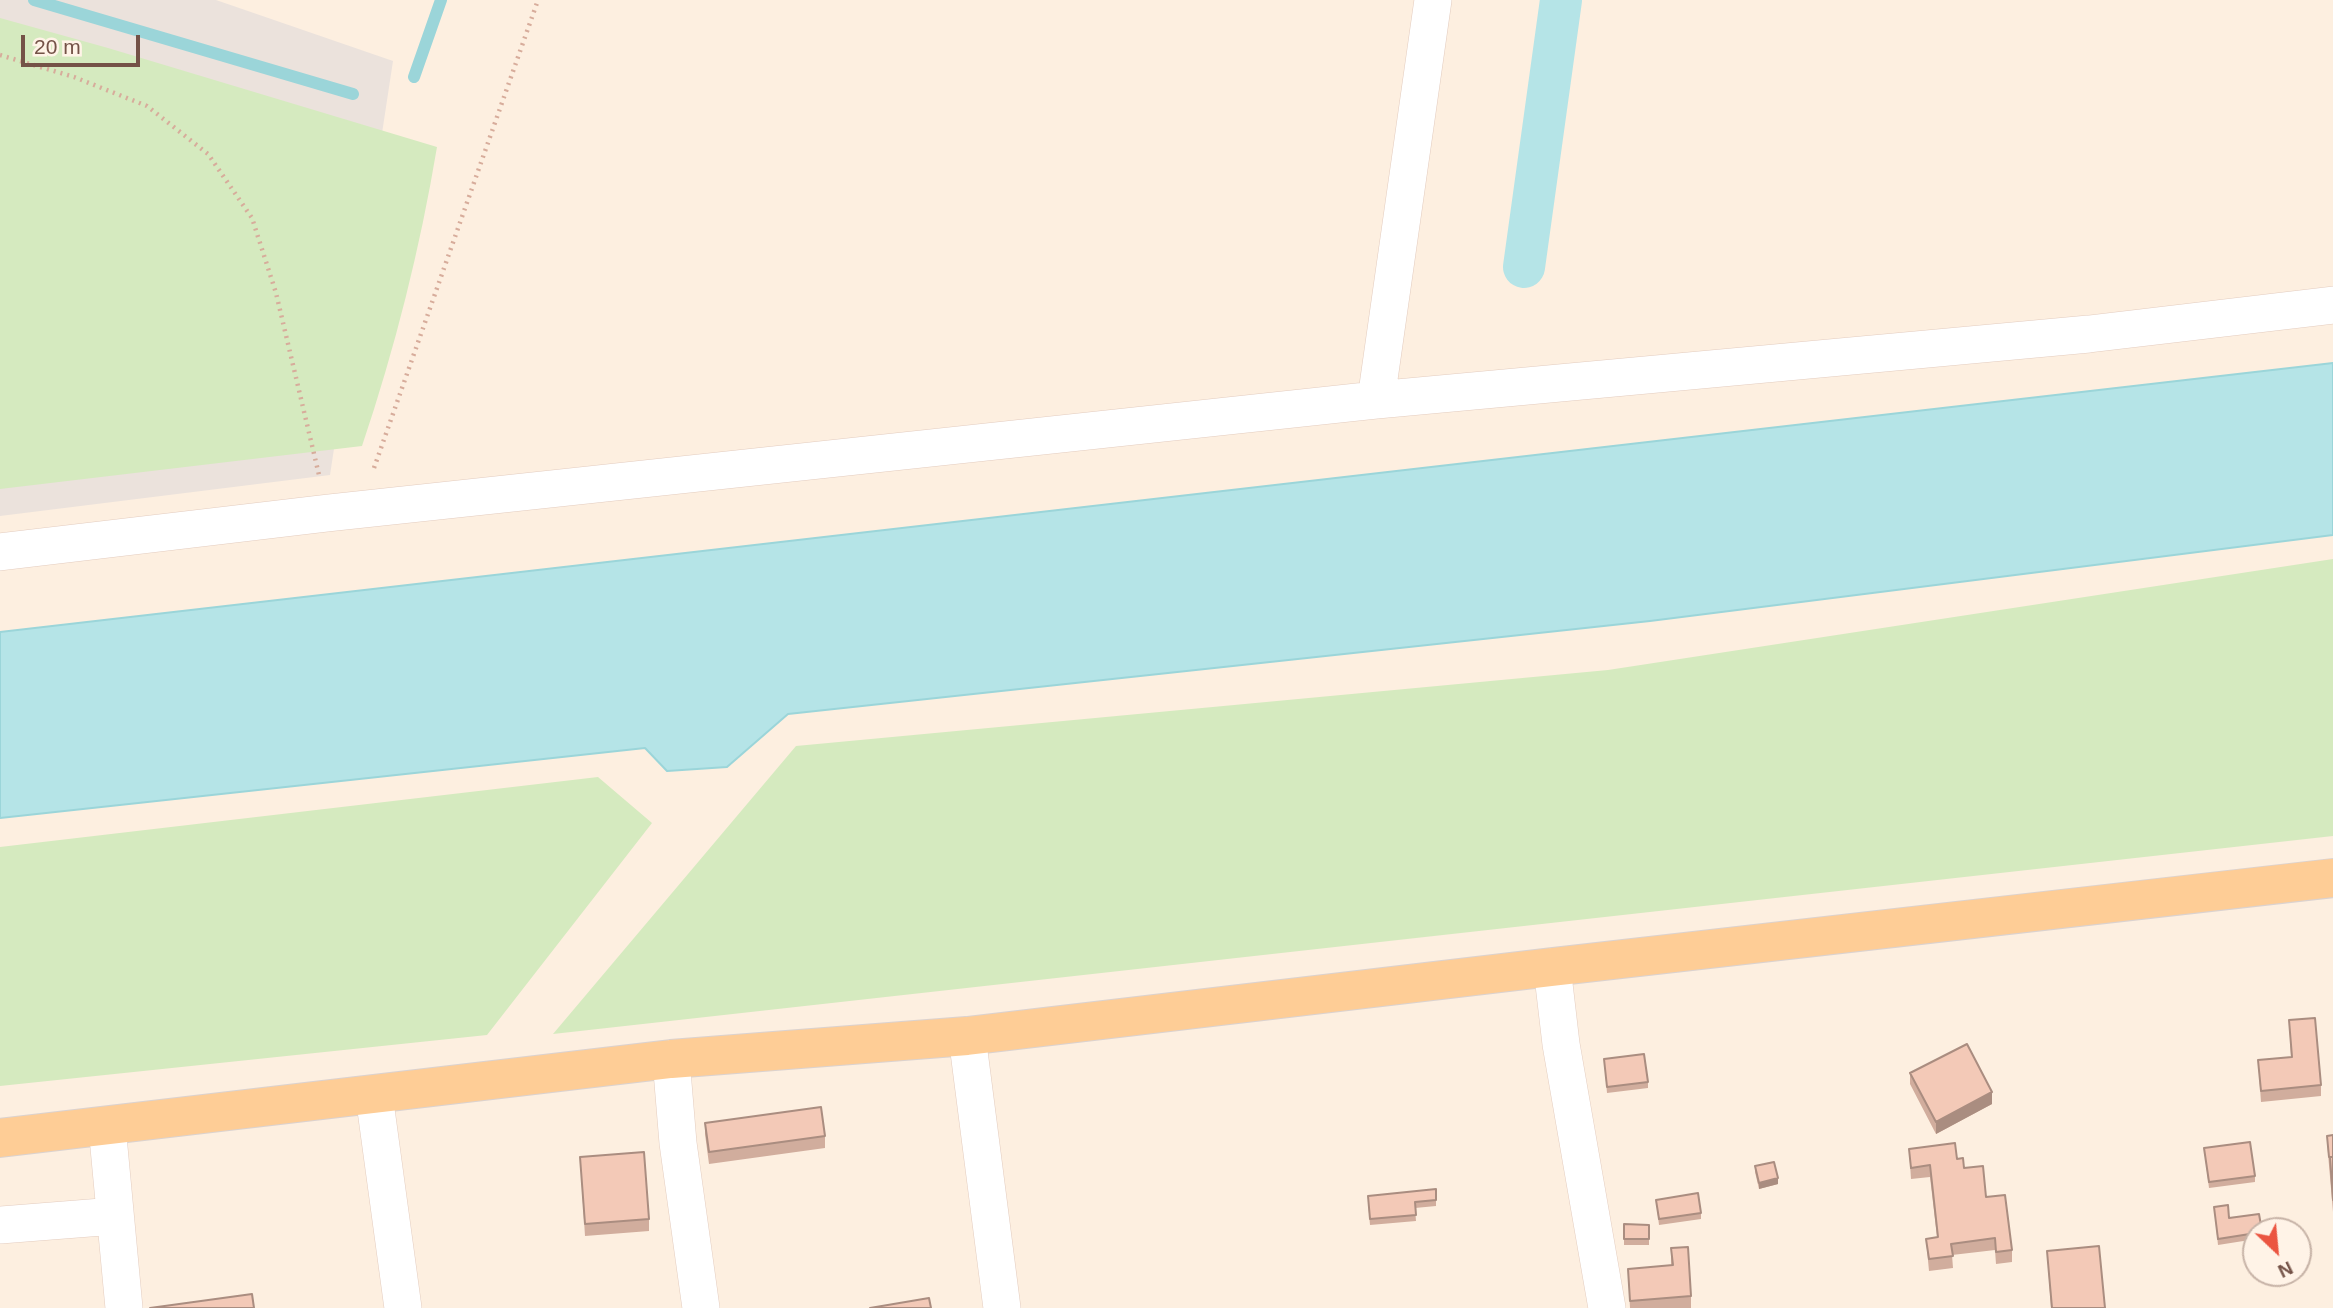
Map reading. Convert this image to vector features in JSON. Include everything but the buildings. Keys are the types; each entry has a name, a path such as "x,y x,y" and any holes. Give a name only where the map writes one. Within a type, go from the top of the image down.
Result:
{"main road":[{"path":"0,1138 671,1059 967,1036 2333,878"}],"street":[{"path":"1376,400 1433,0"},
{"path":"0,552 344,511 1376,400 2088,334 2333,305"},
{"path":"1552,967 1561,1044 1607,1308"},
{"path":"967,1036 1002,1308"},
{"path":"671,1059 678,1143 701,1308"},
{"path":"373,1095 402,1308"},
{"path":"107,1126 124,1308"},
{"path":"0,1225 115,1216"}],"path":[{"path":"344,511 538,0"},
{"path":"0,55 74,77 147,106 208,154 253,218 344,511"}],"shaded area":[{"path":"0,0 216,0 393,61 330,475 0,516"}],"green space":[{"path":"0,18 437,147 406,298 362,446 0,489"},
{"path":"2333,559 2333,836 553,1034 796,746 1608,670"},
{"path":"598,777 652,823 487,1035 0,1086 0,847"}],"water":[{"path":"2333,363 2333,535 1650,621 788,714 727,767 667,771 645,748 0,818 0,632"}],"waterway":[{"path":"34,0 353,94"},
{"path":"414,77 441,0"},
{"path":"1524,267 1561,0"}]}
